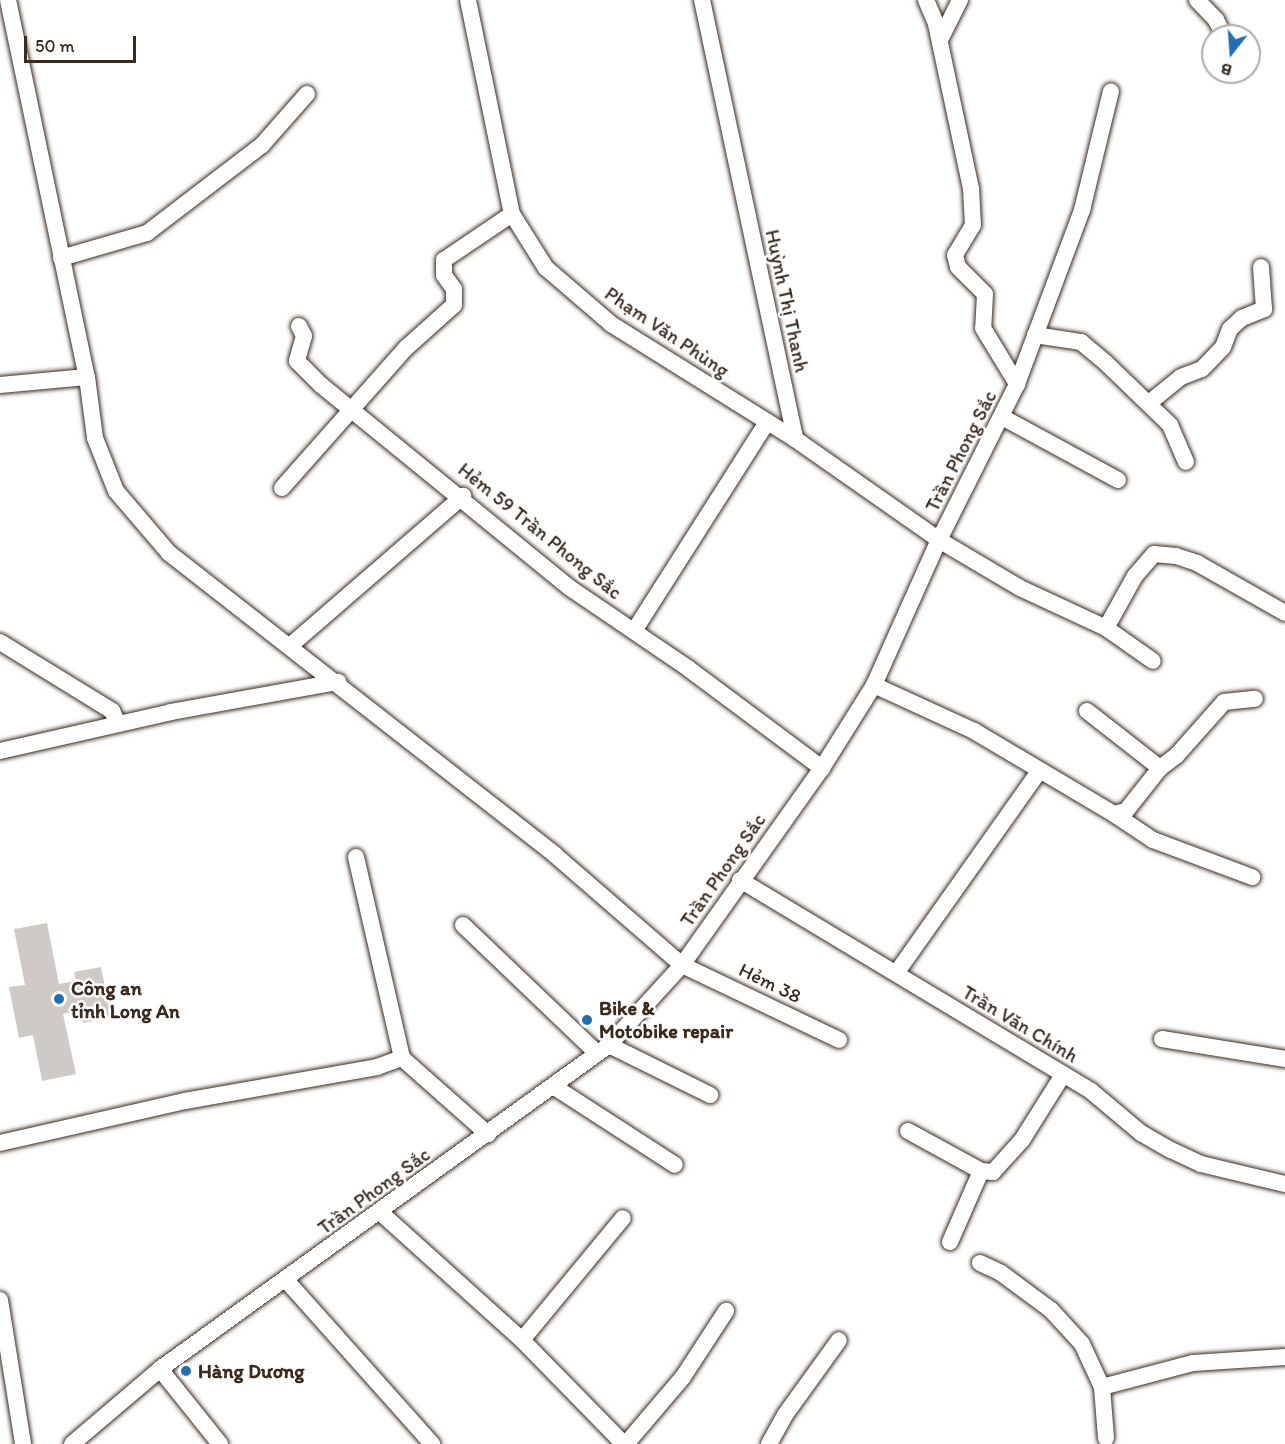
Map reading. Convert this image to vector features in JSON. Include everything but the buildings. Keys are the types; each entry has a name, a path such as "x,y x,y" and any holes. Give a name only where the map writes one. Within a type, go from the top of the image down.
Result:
{"street":[{"name":"Hẻm 38","path":"8,0 87,377 95,438 116,491 169,553 291,645 555,855 682,965 839,1040"},
{"name":"Phạm Văn Phùng","path":"468,0 512,214 546,268 611,324 795,439"},
{"name":"Huỳnh Thị Thanh","path":"702,0 795,439"},
{"path":"926,0 940,40 971,188 973,225 955,255 958,267 985,294 983,328 1017,384"},
{"path":"940,40 960,0"},
{"path":"1197,0 1218,24"},
{"name":"Trần Phong Sắc","path":"72,1444 160,1369 381,1213 603,1049 682,965 740,880 822,768 874,685 939,540 1017,384 1082,210 1111,91"},
{"path":"61,258 147,233 262,145 308,94"},
{"path":"282,488 406,348 454,305 454,289 444,275 444,260 512,214"},
{"path":"1149,403 1181,377 1202,369 1242,318 1264,309 1262,267"},
{"name":"Hẻm 59 Trần Phong Sắc","path":"299,326 304,336 297,361 351,409 463,496 570,588 634,631 822,768"},
{"path":"1035,335 1081,342 1170,425 1186,462"},
{"path":"0,385 87,377"},
{"path":"1002,417 1118,480"},
{"path":"634,631 767,422"},
{"path":"795,439 939,540 1020,588 1106,628 1153,661"},
{"path":"291,645 463,496"},
{"path":"1106,628 1135,576 1154,554 1176,556 1197,563 1285,613"},
{"path":"0,642 112,711 118,724"},
{"path":"0,751 118,724 338,682"},
{"path":"874,685 974,731 1114,814 1153,840 1252,877"},
{"path":"1114,814 1126,811 1160,768 1177,755 1224,702 1255,699"},
{"path":"1087,711 1160,768"},
{"path":"897,972 1040,770"},
{"path":"356,857 402,1058 488,1134"},
{"name":"Trần Văn Chính","path":"740,880 897,972 1063,1075 1171,1150 1201,1164 1285,1184"},
{"path":"463,925 603,1049 710,1095"},
{"path":"1162,1039 1285,1059"},
{"path":"0,1143 185,1101 377,1067 402,1058"},
{"path":"908,1131 981,1171 993,1172 1002,1166 1063,1075"},
{"path":"553,1086 675,1165"},
{"path":"950,1242 981,1171"},
{"path":"381,1213 522,1340 625,1444 683,1377 726,1311"},
{"path":"522,1340 623,1218"},
{"path":"980,1263 1001,1273 1051,1310 1082,1344 1102,1387 1106,1438"},
{"path":"286,1280 432,1444"},
{"path":"0,1300 23,1444"},
{"path":"769,1444 784,1415 839,1340"},
{"path":"1102,1387 1193,1363 1285,1358"},
{"path":"160,1369 220,1444"}],"place":[{"name":"Công an tỉnh Long An","path":"59,999"},
{"name":"Bike & Motobike repair","path":"587,1020"},
{"name":"Hàng Dương","path":"186,1371"}]}
